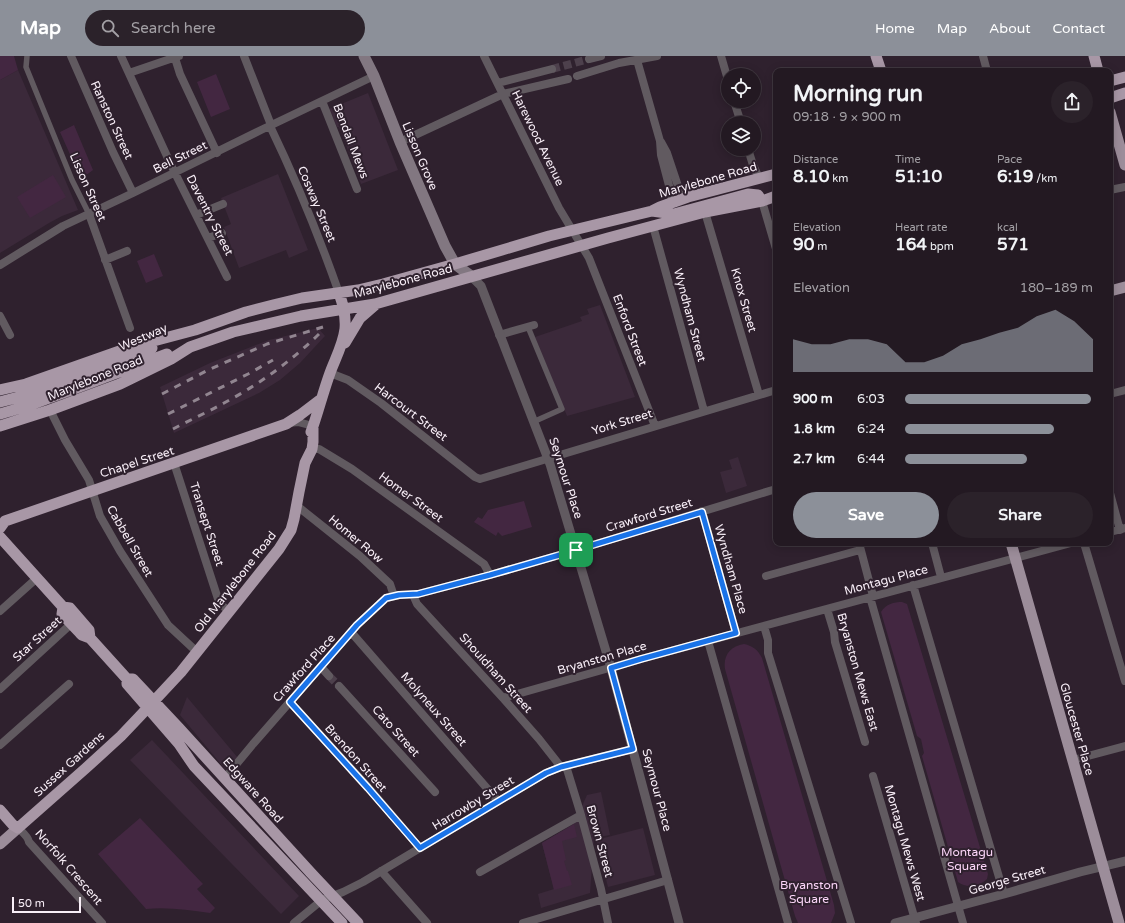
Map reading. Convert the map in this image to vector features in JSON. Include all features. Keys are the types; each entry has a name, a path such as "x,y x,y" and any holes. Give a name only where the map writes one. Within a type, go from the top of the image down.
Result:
{"highway":[{"path":"876,56 879,68"},
{"path":"1094,56 1097,68"},
{"path":"1113,80 1125,77"},
{"path":"1113,97 1125,93"},
{"name":"Marylebone Road","path":"0,390 26,384 132,347 195,330 246,312 302,298 339,293 383,284 572,230 652,211 688,197 773,175"},
{"path":"759,178 773,180"},
{"path":"652,211 674,214 748,194 758,195 762,201"},
{"name":"Marylebone Road","path":"0,426 50,410 120,384 171,359 190,347 220,336 308,315 375,304 581,245 705,212 762,201 773,197"},
{"name":"Old Marylebone Road","path":"151,705 181,672 196,651 272,559 291,530 305,463 307,442 344,335 345,328 343,310 339,293"},
{"name":"Old Marylebone Road","path":"337,355 360,318 375,304"},
{"name":"Westway","path":"102,374 195,330"},
{"name":"Westway","path":"102,374 190,347"},
{"path":"0,402 102,374"},
{"path":"0,414 27,406 102,374"},
{"name":"Chapel Street","path":"0,528 5,522 92,490 286,424 321,398"},
{"name":"Old Marylebone Road","path":"305,463 312,449 313,426"},
{"name":"Edgware Road","path":"0,536 63,607 70,608 89,630 90,638"},
{"name":"Edgware Road","path":"63,607 62,614 82,635 90,638 127,679 127,684 151,705 225,778 358,923"},
{"name":"Edgware Road","path":"151,705 194,766 322,900 342,923"},
{"name":"Sussex Gardens","path":"18,828 121,736 151,705"},
{"path":"0,810 13,825 18,828"}],"main road":[{"name":"Lisson Grove","path":"364,56 374,76 400,142 445,246 455,264"},
{"path":"1113,123 1125,165"},
{"name":"Seymour Place","path":"455,264 471,276"},
{"path":"1113,291 1125,287"},
{"name":"Gloucester Place","path":"1012,546 1119,923"},
{"name":"Sussex Gardens","path":"0,844 18,828"}],"street":[{"name":"Lisson Street","path":"27,56 26,67 72,180 89,214 130,328"},
{"name":"Ranston Street","path":"71,56 113,152 134,193"},
{"name":"Daventry Street","path":"120,56 175,173 227,277"},
{"name":"Cosway Street","path":"244,56 270,126 293,176 323,249 339,293"},
{"name":"Harewood Avenue","path":"484,56 559,208 581,245"},
{"path":"589,58 601,56"},
{"path":"626,56 630,56 638,60 660,141 661,155 672,197 670,203"},
{"path":"577,76 618,64 657,56"},
{"path":"721,56 724,68"},
{"path":"983,56 986,68"},
{"path":"129,73 177,57 180,74 217,152"},
{"path":"498,84 552,69"},
{"name":"Bell Street","path":"0,265 57,229 374,76"},
{"path":"400,142 503,94 568,79"},
{"name":"Bendall Mews","path":"322,101 357,189"},
{"path":"660,141 667,152 680,192 682,195 688,197"},
{"path":"750,156 759,178"},
{"path":"1113,189 1125,187"},
{"path":"762,201 773,239"},
{"path":"196,215 224,204"},
{"name":"Knox Street","path":"705,212 759,395"},
{"name":"Wyndham Street","path":"653,226 704,411"},
{"path":"208,238 222,232"},
{"name":"Enford Street","path":"581,245 589,258 655,426"},
{"path":"105,260 127,251"},
{"name":"Seymour Place","path":"471,276 480,285 548,458 611,668 679,923"},
{"path":"0,316 10,334"},
{"path":"499,335 531,326 562,409 533,422"},
{"name":"Harcourt Street","path":"330,373 348,380 381,403 475,477"},
{"path":"1113,393 1125,390"},
{"name":"York Street","path":"475,477 480,479 773,391"},
{"name":"Cabbell Street","path":"50,410 65,440 89,480 100,516 120,551 168,625 196,651"},
{"name":"Chapel Street","path":"286,424 298,422 313,426"},
{"name":"Homer Street","path":"312,449 319,449 356,472 484,564 490,575"},
{"name":"Transept Street","path":"174,463 219,602 229,612"},
{"name":"Crawford Street","path":"413,595 490,575 576,550 773,490"},
{"path":"1113,502 1122,529"},
{"name":"Homer Row","path":"296,506 360,556 390,584 394,596"},
{"name":"Wyndham Place","path":"702,512 736,633"},
{"path":"766,576 860,546 872,596 963,923"},
{"path":"933,546 942,577"},
{"name":"Montagu Place","path":"764,626 1060,546"},
{"path":"1085,546 1125,681"},
{"path":"0,611 37,578"},
{"path":"913,585 1004,894"},
{"name":"Crawford Place","path":"225,778 351,632 386,598 399,595 413,595"},
{"name":"Shouldham Street","path":"413,595 417,604 564,767"},
{"name":"Bryanston Mews East","path":"827,609 834,632 835,642 865,742"},
{"name":"Star Street","path":"0,689 72,624"},
{"path":"788,923 708,641 764,626 768,640 768,653 851,923"},
{"name":"Molyneux Street","path":"351,632 498,801"},
{"name":"Bryanston Place","path":"503,698 708,641"},
{"path":"321,667 329,676"},
{"path":"0,745 69,684"},
{"name":"Cato Street","path":"339,686 435,792"},
{"name":"Brendon Street","path":"290,702 368,788 418,850"},
{"path":"1072,760 1125,746"},
{"name":"Harrowby Street","path":"294,923 322,900 352,888 381,872 546,773 633,749"},
{"name":"Brown Street","path":"564,767 581,815 608,923"},
{"name":"Montagu Mews West","path":"873,776 915,920"},
{"path":"480,872 581,815"},
{"name":"Norfolk Crescent","path":"18,828 102,923"},
{"name":"George Street","path":"895,923 915,920 958,906 1125,861"},
{"path":"381,872 427,923"},
{"path":"523,923 668,880"}],"shaded area":[{"path":"18,70 78,210 49,223 0,253 0,80"},
{"path":"368,93 398,170 361,184 339,127 337,127 329,109"},
{"path":"278,174 308,250 289,258 286,250 239,268 224,227 231,224 221,198"},
{"path":"600,305 635,397 567,416 535,337 582,321 580,317 589,314 587,309"},
{"path":"318,328 325,336 300,363 280,380 259,393 174,433 160,387 210,363 269,340"},
{"path":"738,457 747,486 726,493 720,472 732,469 729,460"},
{"path":"187,697 238,758 225,769 180,715"},
{"path":"152,740 299,896 281,914 130,760"},
{"path":"601,792 610,835 594,838 590,893 541,908 538,894 554,889 542,843 574,824 587,795"},
{"path":"643,828 655,875 608,887 596,840"}],"green space":[{"path":"0,56 14,56 18,70 0,80"},
{"path":"216,74 230,109 211,117 197,82"},
{"path":"74,125 93,170 81,179 60,132"},
{"path":"53,175 66,197 30,218 17,197"},
{"path":"154,254 163,276 146,283 137,261"},
{"path":"524,501 532,527 502,536 498,532 496,536 474,522 478,517 482,519 488,510"},
{"name":"Montagu Square","path":"902,602 907,604 988,874 987,879 977,885 969,886 958,882 922,756 924,753 921,739 917,736 881,612 890,604"},
{"name":"Bryanston Square","path":"744,644 755,649 762,658 834,905 835,913 831,923 798,923 795,916 725,669 725,660 728,652 739,645"},
{"path":"140,818 203,884 197,889 215,908 210,913 154,908 146,909 98,854"},
{"path":"574,824 577,837 562,841 566,860 564,861 572,885 554,890 542,843"}],"tunnel":[{"path":"552,69 589,59"},
{"path":"329,676 339,686"}],"railway":[{"path":"162,394 208,370 267,344 323,327"},
{"path":"173,429 237,396 263,379 288,361 322,331"},
{"path":"168,414 273,360"}],"route":[{"path":"702,512 736,633 611,668 633,749 561,767 546,773 420,848 290,702 357,625 386,598 399,595 418,594 576,550 702,512"}]}
